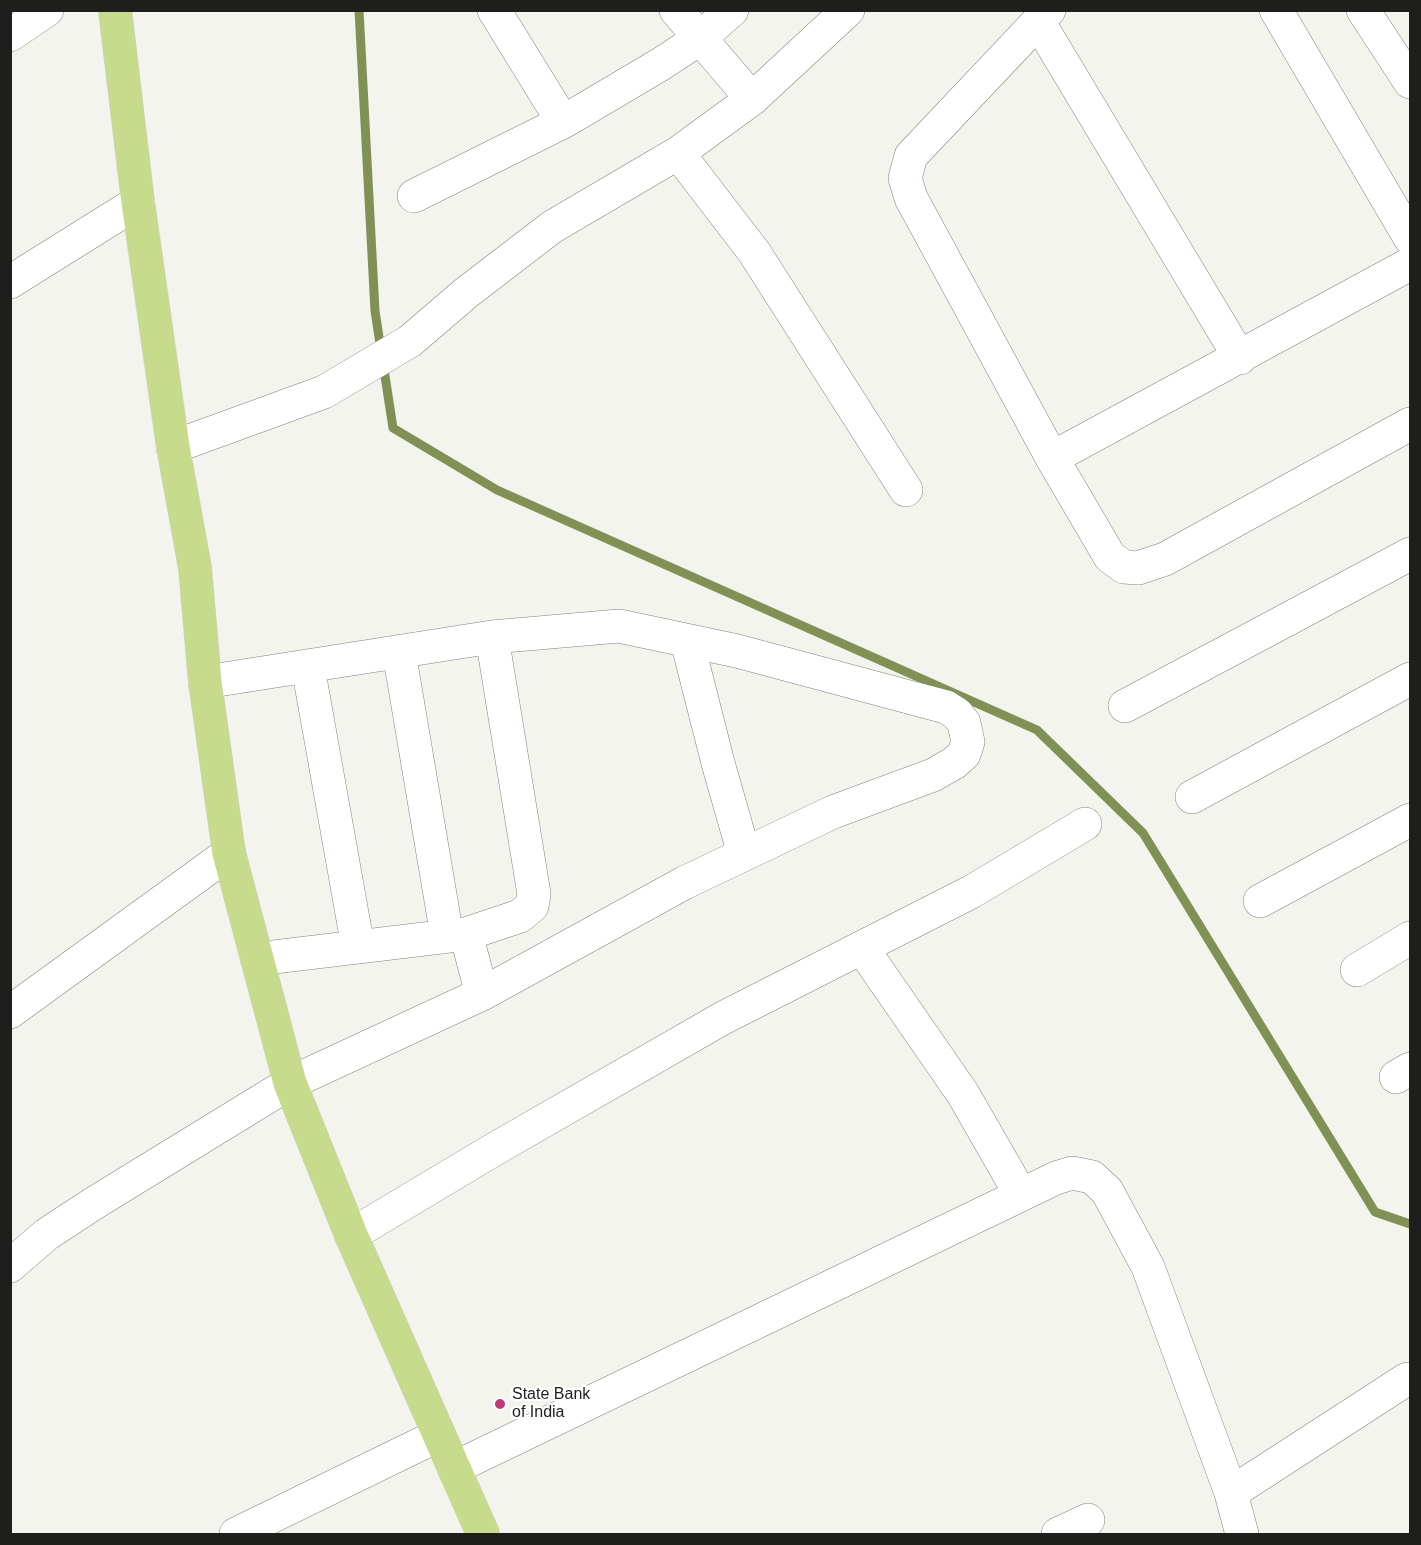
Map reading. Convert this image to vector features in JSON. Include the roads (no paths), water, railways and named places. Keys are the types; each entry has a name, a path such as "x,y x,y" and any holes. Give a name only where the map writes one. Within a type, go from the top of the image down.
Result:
{"main road":[{"path":"115,10 138,202 173,447 195,568 205,682 229,853 290,1083 351,1235 483,1534"}],"street":[{"path":"10,34 47,10"},
{"path":"494,10 563,122"},
{"path":"676,10 752,99"},
{"path":"414,196 563,122 699,39 732,10"},
{"path":"173,447 324,392 411,341 466,293 552,227 678,153 752,99 848,10"},
{"path":"1276,10 1410,238"},
{"path":"1363,10 1410,82"},
{"path":"1240,358 1044,16 911,156 905,178 911,198 1052,458 1110,557 1124,567 1138,568 1165,559 1410,424"},
{"path":"678,153 753,252 906,490"},
{"path":"10,282 138,202"},
{"path":"1052,458 1410,264"},
{"path":"1125,706 1410,554"},
{"path":"10,1266 47,1234 86,1208 290,1083 482,994 684,883 744,854 833,812 933,775 954,763 964,754 968,742 964,723 957,714 946,707 737,651 619,626 492,637 205,682"},
{"path":"257,959 457,935 520,916 532,906 534,894 492,637"},
{"path":"687,641 744,854"},
{"path":"399,652 457,935 482,994"},
{"path":"308,667 358,947"},
{"path":"1192,797 1410,679"},
{"path":"1260,901 1410,820"},
{"path":"351,1235 493,1150 723,1018 971,892 1085,824"},
{"path":"10,1012 229,853"},
{"path":"1357,970 1410,938"},
{"path":"862,948 963,1094 1021,1195"},
{"path":"454,1468 1056,1178 1072,1173 1092,1178 1107,1191 1148,1267 1231,1493 1242,1534"},
{"path":"1231,1493 1410,1379"},
{"path":"236,1534 439,1435"},
{"path":"1058,1534 1088,1520"}],"waterway":[{"path":"359,10 375,311 393,428 497,490 1037,730 1143,833 1375,1212 1410,1224"}],"place":[{"name":"State Bank of India","path":"500,1404"}]}
